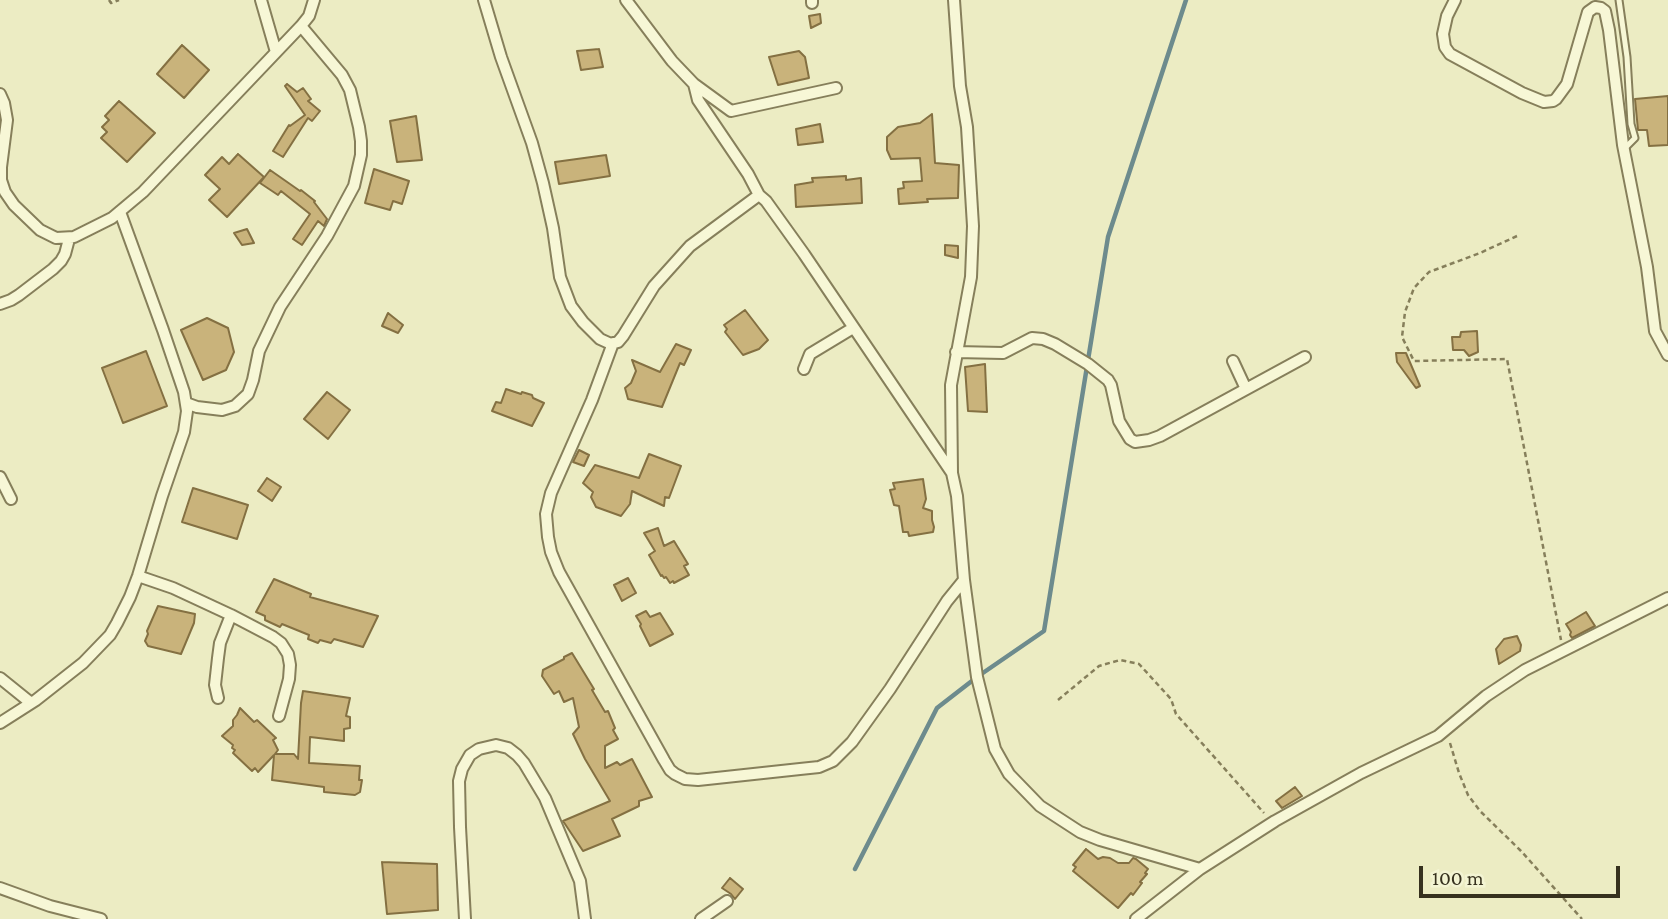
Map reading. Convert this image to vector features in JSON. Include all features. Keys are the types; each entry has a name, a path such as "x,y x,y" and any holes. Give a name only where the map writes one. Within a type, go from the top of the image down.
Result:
{"street":[{"path":"261,0 276,52"},
{"path":"0,94 6,120 1,174 5,192 14,205 40,230 51,236 69,239 120,212 143,192 301,26 309,16 314,0"},
{"path":"484,0 532,143 553,228 563,288 571,306 583,322 600,339 613,344"},
{"path":"626,0 672,61 694,84 731,111 835,88"},
{"path":"954,0 960,86 967,127 973,226 971,276 951,385 952,473 960,519 964,580 977,677 995,749 1009,774 1041,806 1080,832 1200,869"},
{"path":"1455,0 1447,16 1443,34 1445,47 1450,54 1544,102 1556,99 1567,84 1588,12 1595,7 1603,9 1609,30 1624,149 1647,267 1655,331 1668,355"},
{"path":"186,403 204,409 222,410 235,406 248,394 259,351 280,307 327,236 354,186 361,155 361,141 350,90 342,75 301,26"},
{"path":"694,84 698,100 759,195 780,219 952,473"},
{"path":"759,195 690,246 663,274 623,336 613,344 592,400 551,493 546,514 551,552 559,572 670,770 685,779 698,780 819,767 833,761 844,751 890,690 947,601 964,580"},
{"path":"0,723 30,704 83,663 110,635 124,612 138,576 184,432 186,403 163,330 120,212"},
{"path":"0,304 19,295 53,269 65,254 69,239"},
{"path":"804,369 810,354 853,328"},
{"path":"956,352 1003,353 1032,338 1055,344 1108,380 1119,421 1130,439 1135,442 1160,436 1305,357"},
{"path":"1233,361 1246,389"},
{"path":"0,477 11,499"},
{"path":"138,576 173,588 231,615 273,636 281,643 288,654 290,665 279,716"},
{"path":"1136,919 1200,869 1275,821 1361,773 1438,736 1486,696 1525,670 1668,598"},
{"path":"218,698 215,685 220,643 231,615"},
{"path":"0,678 30,704"},
{"path":"465,919 459,781 470,755 478,749 496,745 508,748 517,755 545,798 580,881 585,919"},
{"path":"0,888 50,906 101,919"},
{"path":"701,919 727,901"}],"lane":[{"path":"1619,0 1634,138 1624,149"}],"path":[{"path":"109,0 111,3 119,0"},
{"path":"1517,236 1429,272 1414,288 1405,312 1402,337 1415,360 1507,359 1563,650"},
{"path":"1058,700 1099,666 1120,660 1139,664 1171,699 1176,714 1264,814 1275,821"},
{"path":"1446,730 1468,795 1582,919"}],"building":[{"path":"820,14 821,23 811,28 809,16"},
{"path":"182,45 209,70 184,98 157,74"},
{"path":"599,49 603,67 581,70 577,51"},
{"path":"799,51 805,57 809,78 778,85 769,57"},
{"path":"287,84 297,92 303,88 311,99 308,101 320,111 312,121 308,118 283,157 273,151 289,125 305,115 285,86"},
{"path":"1668,96 1668,145 1649,146 1647,130 1638,130 1635,99"},
{"path":"119,101 155,133 127,162 101,138 107,132 102,127 109,120 105,116"},
{"path":"932,114 935,163 959,165 958,198 927,199 928,202 899,204 898,189 904,188 903,182 922,181 920,158 891,159 887,150 887,137 898,127 920,123"},
{"path":"416,116 422,160 397,162 390,121"},
{"path":"820,124 823,142 798,145 796,129"},
{"path":"238,154 264,177 227,217 209,200 220,189 205,175 222,157 229,164"},
{"path":"606,155 610,176 559,184 555,162"},
{"path":"374,169 409,181 402,204 393,201 390,210 365,203"},
{"path":"270,170 315,201 327,219 324,226 318,221 302,245 293,239 310,214 281,191 278,195 260,183"},
{"path":"846,176 846,180 861,178 862,203 796,207 795,185 813,182 812,178"},
{"path":"247,229 254,243 242,245 234,233"},
{"path":"945,245 958,246 958,258 945,255"},
{"path":"745,310 768,340 759,349 743,355 725,332 727,329 724,325"},
{"path":"388,313 403,325 398,333 382,326"},
{"path":"207,318 228,328 234,352 226,370 203,380 181,330"},
{"path":"1477,331 1478,352 1469,356 1464,350 1453,350 1452,337 1460,337 1461,332"},
{"path":"676,344 691,350 684,365 680,363 662,407 628,399 625,388 631,383 636,371 632,360 660,372"},
{"path":"146,351 167,406 123,423 102,368"},
{"path":"1396,353 1406,353 1420,386 1416,388 1397,362"},
{"path":"985,364 987,412 968,411 965,367"},
{"path":"506,389 532,395 544,403 532,426 492,411 496,402 501,403"},
{"path":"327,392 350,410 328,439 304,419"},
{"path":"579,450 589,455 584,466 573,462"},
{"path":"649,454 681,466 669,498 665,497 664,506 632,491 630,504 621,516 596,507 591,497 593,492 583,483 595,465 639,478"},
{"path":"267,478 281,487 272,501 258,491"},
{"path":"923,479 926,499 923,508 932,511 933,532 909,536 908,532 903,532 899,506 894,505 890,490 895,489 893,483"},
{"path":"193,488 248,505 237,539 182,522"},
{"path":"658,528 664,546 674,541 688,564 684,566 689,575 674,583 661,576 649,555 655,551 644,533"},
{"path":"628,578 636,593 622,601 614,585"},
{"path":"274,579 311,594 310,597 378,616 363,647 334,639 331,643 320,640 318,643 308,639 309,635 265,620 265,616 256,612"},
{"path":"158,606 195,614 181,654 148,646 145,641"},
{"path":"646,611 650,617 660,613 673,634 650,646 636,616"},
{"path":"1586,612 1595,626 1572,638 1566,624"},
{"path":"1517,636 1521,645 1520,651 1499,664 1496,649 1504,639"},
{"path":"572,653 605,712 608,711 615,728 613,730 618,739 605,746 605,768 632,759 652,797 639,801 639,806 612,819 620,836 583,851 563,821 610,801 573,734 579,727 573,698 564,702 559,691 554,694 542,676 543,670"},
{"path":"303,691 350,698 346,716 350,717 350,728 344,729 344,741 310,737 309,763 360,766 360,792 355,795 324,792 324,787 272,780 274,755 258,772 255,768 252,771 233,753 233,745 222,736 233,726 233,720 240,708 276,738 273,740 278,750 275,754 294,754 298,759"},
{"path":"1295,787 1302,796 1282,808 1276,801"},
{"path":"1086,849 1098,859 1110,858 1118,863 1129,863 1133,858 1148,869 1133,895 1131,893 1118,908 1073,871 1076,867 1073,865"},
{"path":"382,862 437,864 438,910 387,914"},
{"path":"730,878 743,889 735,899 722,888"}],"waterway":[{"path":"855,869 937,708 1044,631 1108,237 1186,0"}]}
